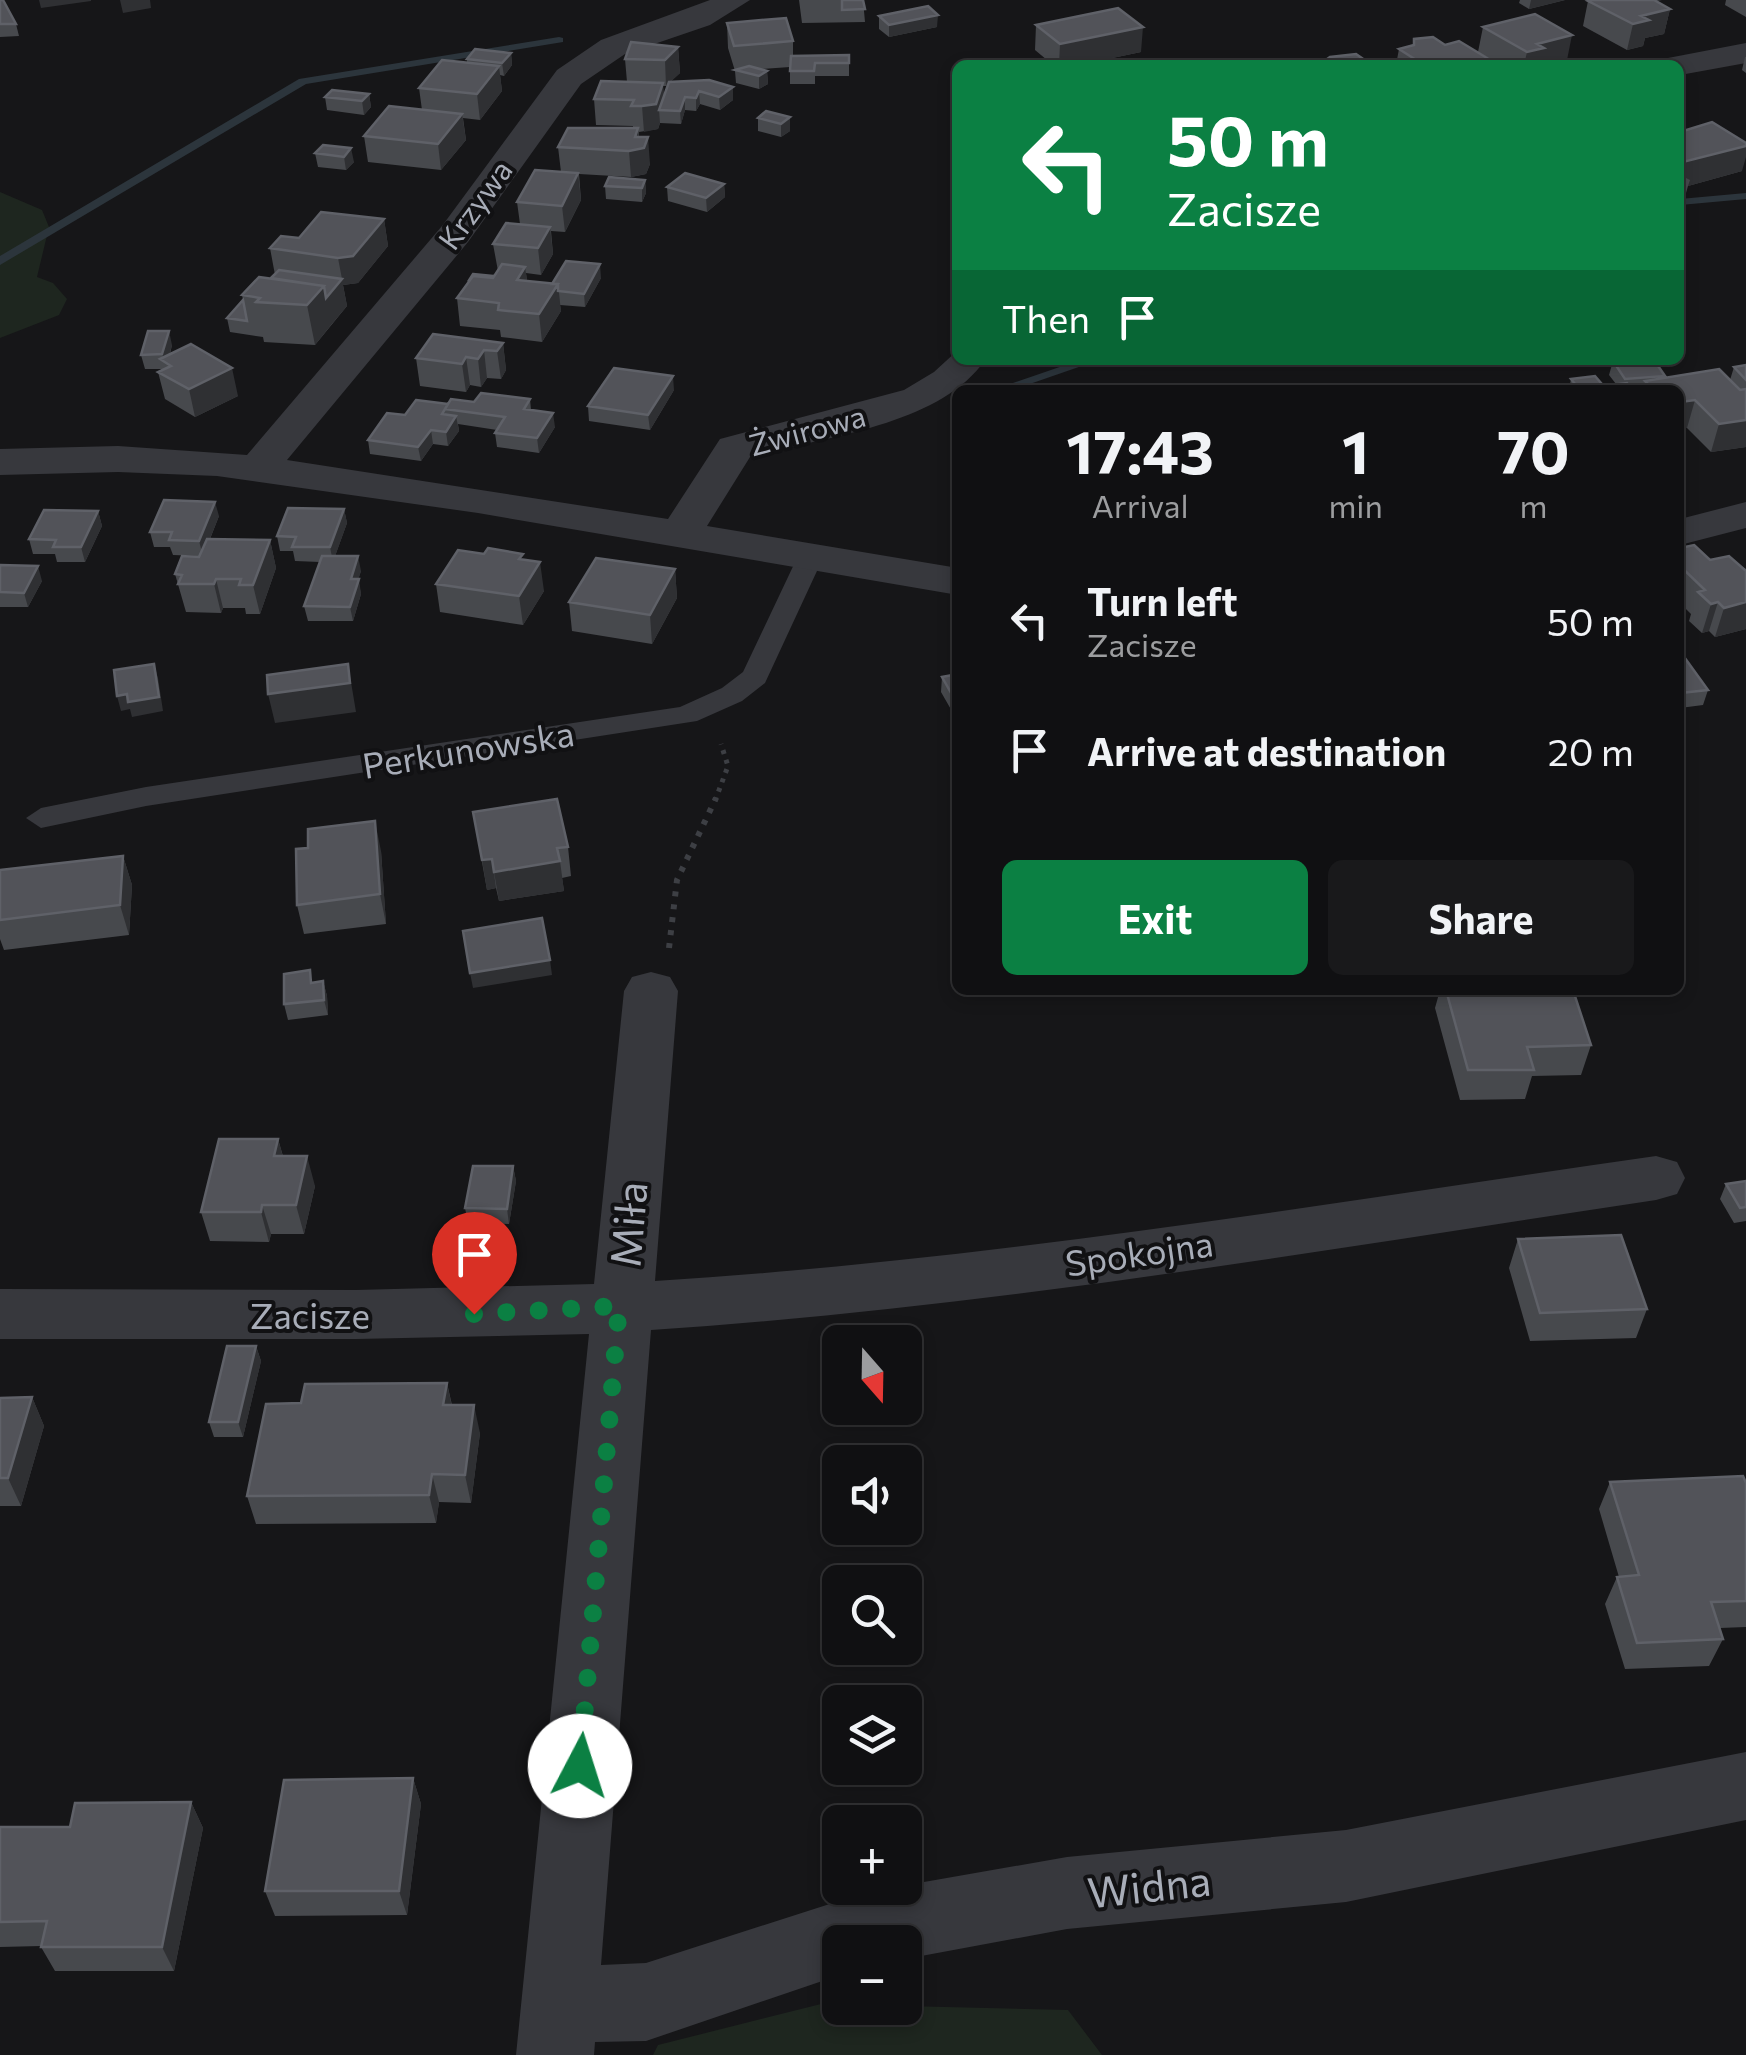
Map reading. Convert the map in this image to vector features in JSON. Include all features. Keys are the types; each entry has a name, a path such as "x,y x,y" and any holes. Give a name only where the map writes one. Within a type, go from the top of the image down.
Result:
{"street":[{"name":"Krzywa","path":"257,469 455,234 569,77 614,47 699,18 734,0"},
{"path":"1684,64 1746,54"},
{"name":"Żwirowa","path":"680,534 735,448 918,400 948,381 962,365"},
{"path":"0,462 169,460 257,469 680,534 952,581"},
{"path":"1684,491 1746,480"},
{"path":"1684,531 1746,515"},
{"name":"Miła","path":"557,2030 619,1306 651,990"},
{"name":"Spokojna","path":"619,1306 708,1302 967,1277 1656,1178"},
{"name":"Zacisze","path":"0,1314 513,1314 619,1306"},
{"name":"Widna","path":"557,2030 867,1928 1067,1894 1346,1866 1746,1786"}],"lane":[{"name":"Perkunowska","path":"40,818 104,803 473,749 567,730 686,719 710,710 755,677 810,558"}],"path":[{"path":"651,990 673,938 678,880 704,830 728,766 710,710"}],"shaded area":[{"path":"0,192 42,210 49,227 37,277 53,283 67,299 59,315 0,338"},
{"path":"821,2004 822,2025 922,2025 922,2006 1068,2010 1102,2055 653,2055 658,2045"}],"building":[{"path":"3,0 16,24 0,24"},
{"path":"842,0 863,0 865,9 842,10"},
{"path":"1654,0 1670,9 1641,16 1649,20 1633,24 1588,1"},
{"path":"928,6 938,15 889,25 879,16"},
{"path":"1118,8 1143,27 1060,44 1036,25"},
{"path":"1535,14 1572,35 1537,44 1544,48 1527,52 1483,27"},
{"path":"786,18 793,41 734,46 727,23"},
{"path":"1433,37 1445,45 1459,41 1487,58 1416,60 1399,49 1414,45 1414,39"},
{"path":"631,42 678,47 665,60 625,59"},
{"path":"475,49 511,53 502,63 467,59"},
{"path":"1356,54 1365,60 1326,60"},
{"path":"849,55 849,63 815,63 814,71 790,71 791,56"},
{"path":"442,60 499,66 477,94 419,88"},
{"path":"749,66 767,71 759,76 735,70"},
{"path":"709,80 733,87 719,97 699,91 696,98 685,97 680,111 659,110 669,82"},
{"path":"601,81 663,83 656,104 631,106 634,100 594,99"},
{"path":"332,90 369,94 362,101 325,97"},
{"path":"389,106 462,114 438,144 364,136"},
{"path":"766,111 790,117 781,124 758,118"},
{"path":"1712,122 1746,146 1684,162 1684,131"},
{"path":"568,128 638,128 635,137 648,137 644,148 629,151 558,147"},
{"path":"323,145 351,148 344,157 315,153"},
{"path":"535,170 578,173 562,206 517,202"},
{"path":"685,173 724,184 706,198 667,187"},
{"path":"609,177 645,180 642,188 605,186"},
{"path":"321,212 384,219 353,256 338,258 270,248 281,236 299,238"},
{"path":"506,223 550,227 538,248 493,244"},
{"path":"566,261 600,264 584,294 558,291 558,284 552,284"},
{"path":"502,264 525,267 517,280 558,284 539,314 498,310 499,303 457,298 473,276 493,278"},
{"path":"279,270 342,279 326,298 324,286 271,278"},
{"path":"259,277 324,286 307,305 256,302 260,298 242,295"},
{"path":"243,300 247,321 227,318"},
{"path":"148,331 169,331 162,354 141,355"},
{"path":"433,334 503,343 497,351 484,350 478,359 466,357 462,364 416,358"},
{"path":"191,344 232,368 189,389 158,372 171,366 160,359"},
{"path":"1616,365 1657,365 1665,376 1625,379"},
{"path":"1746,365 1746,380 1734,367"},
{"path":"614,368 673,376 648,415 588,406"},
{"path":"1719,369 1740,390 1746,389 1746,420 1719,424 1695,400 1684,401 1684,385 1649,385 1645,381"},
{"path":"1595,376 1603,385 1576,385 1571,379"},
{"path":"481,393 530,399 524,409 553,413 537,438 495,433 505,417 445,409 451,399 474,402"},
{"path":"416,400 448,404 442,414 456,416 446,432 431,430 418,447 368,440 387,413 405,415"},
{"path":"164,500 215,502 199,541 169,540 172,532 150,532"},
{"path":"288,508 344,509 330,547 292,547 296,537 277,536"},
{"path":"44,510 98,511 81,547 53,547 56,540 29,539"},
{"path":"207,539 270,540 253,585 239,585 241,579 178,584 182,575 175,574 182,556 199,557"},
{"path":"1694,545 1710,560 1729,556 1746,571 1746,602 1724,608 1718,602 1711,604 1698,592 1705,590 1684,570 1684,547"},
{"path":"488,548 523,554 519,559 540,562 519,596 436,584 458,550 484,554"},
{"path":"322,556 358,556 351,579 359,579 350,607 304,606"},
{"path":"596,558 675,569 650,615 569,602"},
{"path":"0,565 38,566 24,593 0,592"},
{"path":"1684,657 1708,690 1684,693"},
{"path":"154,664 159,697 128,702 127,694 117,696 114,670"},
{"path":"348,664 350,683 268,694 267,675"},
{"path":"952,675 952,694 942,677"},
{"path":"557,799 568,847 557,848 560,861 494,872 492,859 482,860 473,812"},
{"path":"375,821 380,894 297,905 296,849 308,848 308,829"},
{"path":"123,856 120,905 0,920 0,870"},
{"path":"542,918 550,960 470,973 463,931"},
{"path":"310,970 311,983 323,981 324,1000 284,1004 284,974"},
{"path":"1447,995 1575,995 1591,1045 1527,1047 1534,1070 1468,1070"},
{"path":"219,1139 278,1139 274,1156 307,1156 296,1205 262,1205 261,1212 201,1212"},
{"path":"473,1166 513,1166 507,1209 465,1208"},
{"path":"1746,1181 1746,1207 1740,1208 1726,1184"},
{"path":"1621,1235 1647,1309 1540,1313 1518,1239"},
{"path":"227,1346 256,1346 238,1422 209,1422"},
{"path":"447,1383 443,1405 474,1405 465,1475 432,1474 429,1495 247,1496 266,1404 301,1403 305,1384"},
{"path":"32,1397 8,1478 0,1478 0,1398"},
{"path":"1743,1476 1746,1601 1711,1602 1723,1639 1637,1643 1617,1577 1639,1575 1610,1482"},
{"path":"413,1778 399,1891 265,1891 284,1780"},
{"path":"191,1802 162,1947 41,1947 47,1921 0,1922 0,1827 70,1827 75,1803"}],"waterway":[{"path":"0,261 303,81 559,40"},
{"path":"1684,202 1746,196"},
{"path":"1016,384 1077,365"}],"route":[{"path":"474,1314 619,1306 580,1766"}]}
